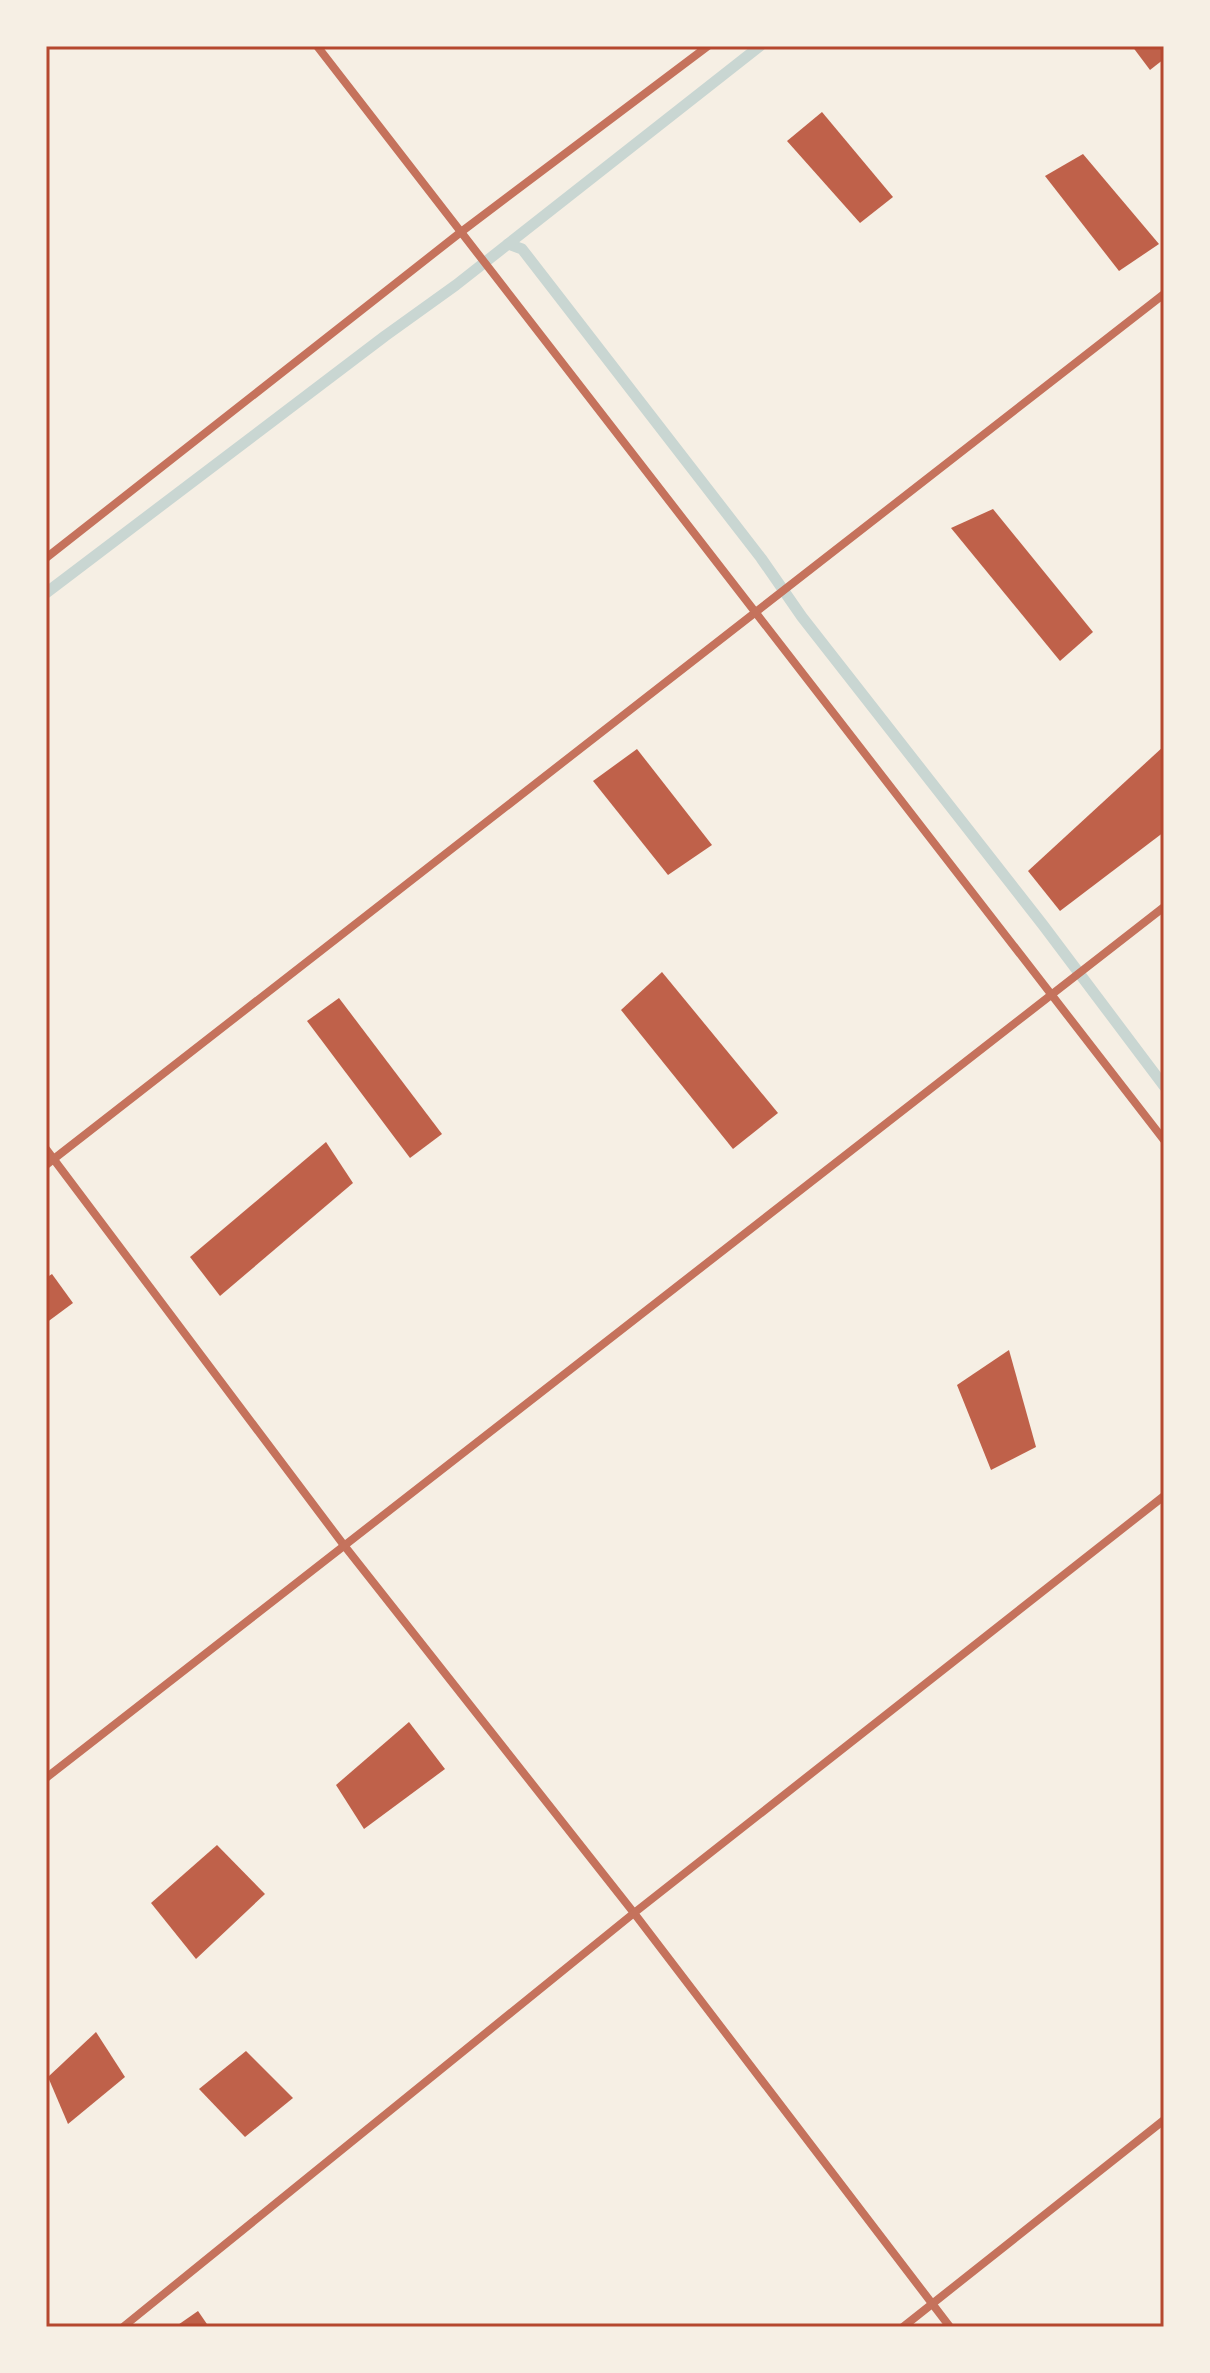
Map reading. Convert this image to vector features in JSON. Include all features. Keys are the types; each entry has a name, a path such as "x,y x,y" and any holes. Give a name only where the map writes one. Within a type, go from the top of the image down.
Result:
{"street":[{"path":"317,46 1164,1140"},
{"path":"46,558 461,232 708,46"},
{"path":"50,1162 1164,294"},
{"path":"46,1778 1164,907"},
{"path":"46,1149 50,1162 343,1544 634,1913 950,2327"},
{"path":"123,2327 634,1913 1164,1496"},
{"path":"903,2327 1164,2120"}],"building":[{"path":"1132,46 1164,46 1164,59 1150,70"},
{"path":"822,112 893,197 860,223 787,141"},
{"path":"1083,154 1159,244 1119,271 1045,176"},
{"path":"993,509 1093,632 1060,661 951,528"},
{"path":"1164,746 1164,832 1060,911 1028,871"},
{"path":"637,749 712,845 668,875 593,781"},
{"path":"662,972 778,1113 733,1149 621,1010"},
{"path":"339,998 442,1134 410,1158 307,1021"},
{"path":"326,1142 353,1183 220,1296 190,1257"},
{"path":"52,1274 73,1303 46,1323 46,1278"},
{"path":"1009,1350 1036,1447 991,1470 957,1385"},
{"path":"409,1722 445,1769 364,1829 336,1785"},
{"path":"217,1845 265,1894 196,1959 151,1903"},
{"path":"96,2032 125,2077 68,2124 48,2077"},
{"path":"246,2051 293,2098 245,2137 199,2089"},
{"path":"198,2311 209,2327 175,2327"}],"waterway":[{"path":"46,593 456,285 760,46"},
{"path":"508,244 522,249 1164,1086"}]}
